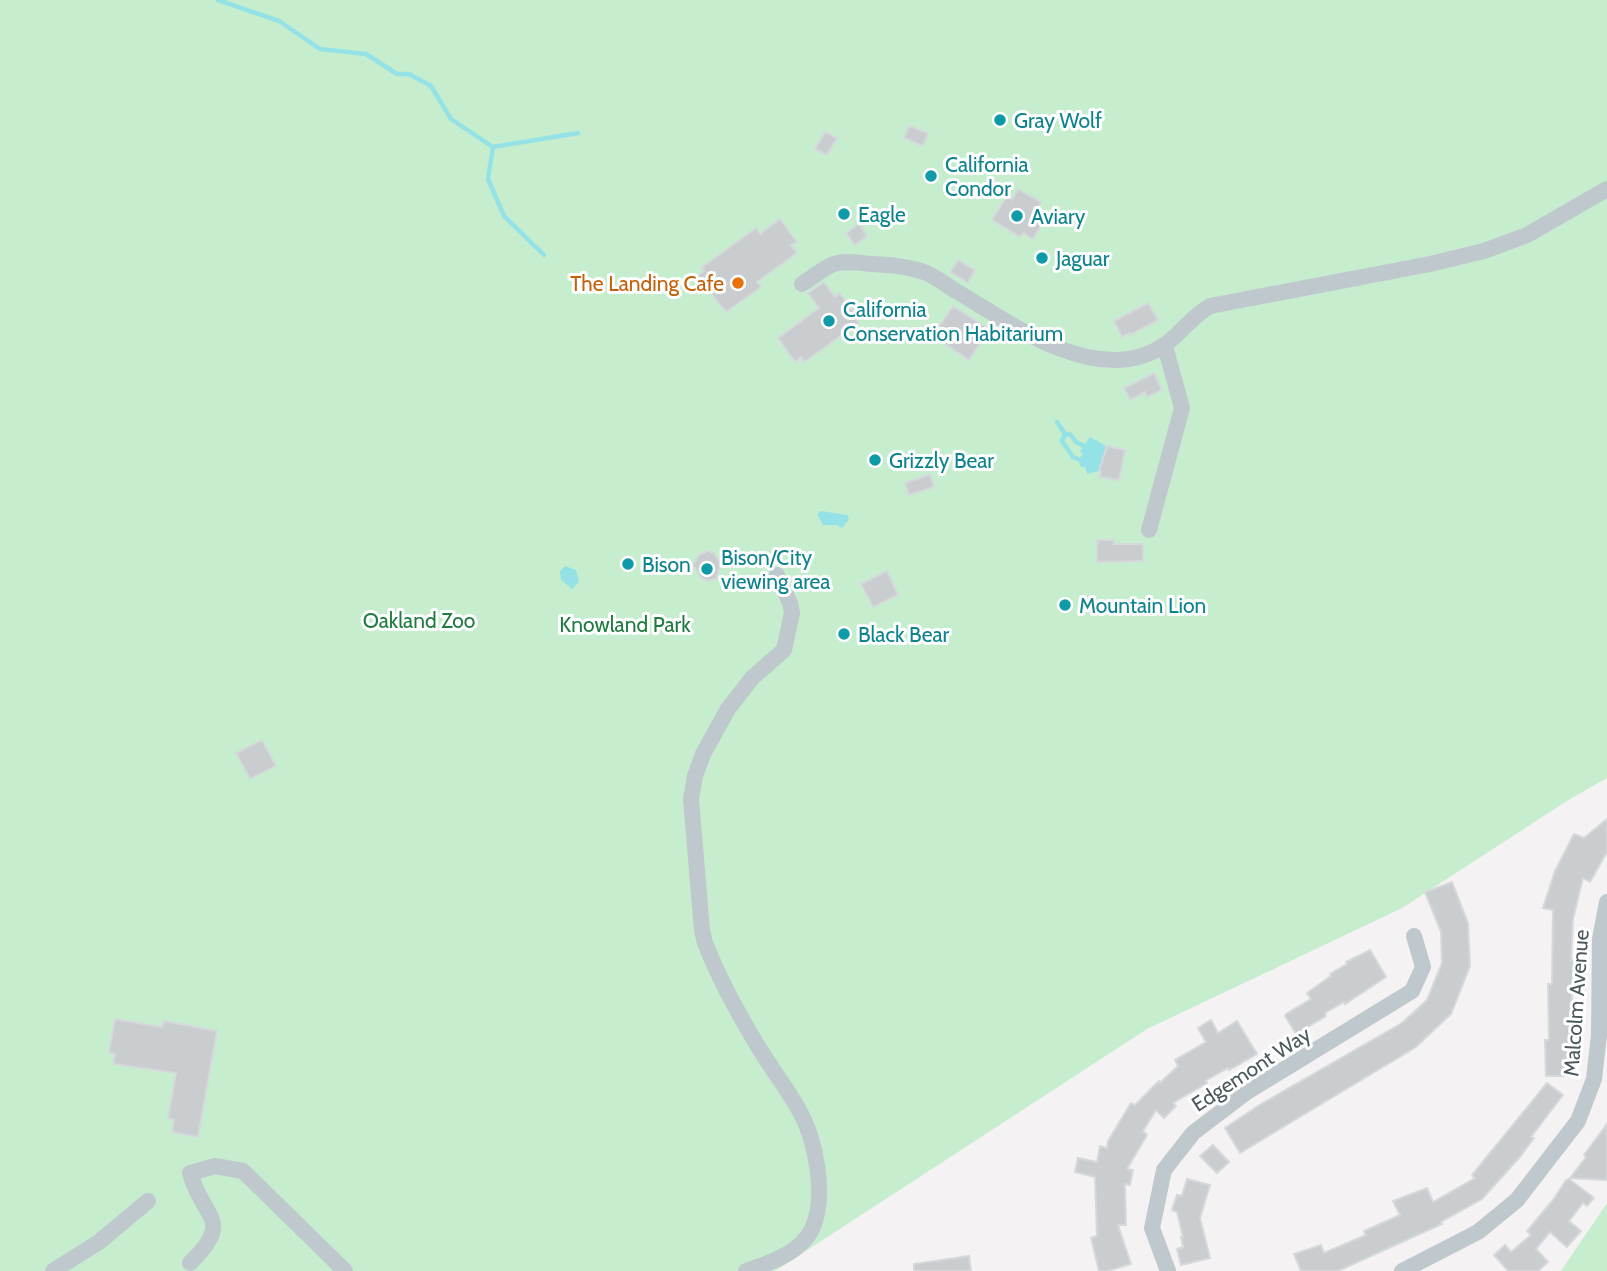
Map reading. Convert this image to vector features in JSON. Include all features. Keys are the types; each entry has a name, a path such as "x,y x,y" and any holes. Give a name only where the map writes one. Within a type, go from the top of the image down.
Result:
{"street":[{"path":"802,284 833,264 846,261 897,266 924,272 1070,354 1112,361 1142,356 1166,346 1194,316 1210,306 1430,264 1484,251 1527,235 1607,189"},
{"path":"1149,530 1182,408 1166,346"},
{"path":"746,1271 788,1253 803,1240 811,1230 820,1189 813,1148 800,1111 753,1039 705,943 691,799 703,754 728,709 752,678 784,650 792,612 777,575"},
{"name":"Malcolm Avenue","path":"1402,1271 1427,1266 1478,1232 1517,1200 1578,1121 1594,1079 1599,1035 1600,939 1607,902"},
{"name":"Edgemont Way","path":"1168,1271 1152,1228 1164,1170 1193,1133 1247,1092 1412,991 1423,967 1414,936"},
{"path":"190,1263 208,1246 214,1233 214,1220 199,1197 190,1173 215,1166 243,1171 345,1271"},
{"path":"54,1271 99,1242 148,1201"}],"green space":[{"name":"Knowland Park","path":"0,0 1607,0 1607,778 1402,908 1147,1029 775,1271 0,1271"},
{"path":"1607,1203 1607,1271 1561,1271"}],"water":[{"path":"1090,437 1106,446 1099,471 1087,474 1078,459 1083,455 1080,451"},
{"path":"821,511 847,515 849,519 842,528 837,525 823,525 817,514"},
{"path":"565,566 576,570 579,582 572,589 561,580 560,571"}],"building":[{"path":"909,126 928,133 923,146 904,138"},
{"path":"825,132 837,138 827,155 815,149"},
{"name":"Aviary","path":"1018,189 1041,202 1035,213 1045,219 1033,239 1023,233 1020,237 992,220 1007,196 1012,200"},
{"path":"780,219 797,242 791,245 797,253 757,282 761,287 726,312 697,276 704,271 701,268 756,228 760,234"},
{"path":"859,224 867,236 855,245 846,233"},
{"path":"958,260 975,270 968,283 950,272"},
{"name":"California Conservation Habitarium","path":"824,282 835,297 840,293 859,323 804,362 801,357 795,362 778,338 819,308 808,293"},
{"path":"1148,303 1158,320 1122,337 1114,321"},
{"path":"953,306 989,329 969,360 933,336"},
{"path":"1154,373 1162,390 1147,397 1145,392 1130,400 1124,388"},
{"path":"1107,446 1125,450 1119,480 1100,477 1099,471"},
{"path":"930,474 934,487 909,495 905,483"},
{"path":"1097,540 1114,540 1114,544 1143,544 1143,561 1097,562"},
{"name":"Bison/City viewing area","path":"708,551 714,553 720,566 716,579 709,581 702,579 693,565 700,554"},
{"path":"887,571 898,595 873,607 861,584"},
{"path":"262,740 276,766 250,779 236,753"},
{"path":"1607,819 1607,852 1590,882 1583,878 1573,919 1570,1076 1546,1076 1545,1040 1549,1040 1548,984 1552,984 1553,910 1543,908 1555,871 1574,834 1584,838"},
{"path":"1452,882 1468,923 1470,966 1451,1014 1416,1047 1240,1153 1225,1128 1261,1104 1402,1023 1427,1000 1442,963 1441,932 1425,892"},
{"path":"1370,950 1386,977 1345,1004 1344,1002 1325,1013 1326,1016 1296,1034 1286,1014 1311,999 1307,993 1331,976 1330,974"},
{"path":"115,1019 162,1027 164,1021 217,1031 198,1137 172,1132 174,1120 168,1118 176,1073 113,1064 115,1054 109,1053"},
{"path":"1211,1020 1218,1033 1237,1021 1257,1054 1205,1081 1207,1083 1173,1103 1176,1106 1164,1118 1156,1110 1143,1131 1147,1135 1127,1169 1133,1170 1130,1185 1125,1184 1126,1225 1118,1225 1131,1264 1099,1271 1091,1238 1097,1236 1095,1177 1075,1172 1078,1158 1097,1162 1100,1146 1107,1148 1108,1141 1131,1103 1135,1105 1178,1066 1175,1060 1206,1042 1198,1028"},
{"path":"1547,1083 1563,1095 1531,1137 1534,1138 1519,1158 1482,1199 1441,1222 1442,1224 1338,1271 1301,1271 1294,1254 1321,1245 1324,1253 1366,1235 1364,1231 1400,1215 1393,1201 1427,1188 1433,1202 1475,1178 1472,1175"},
{"path":"1607,1124 1607,1180 1570,1178 1586,1157 1584,1155"},
{"path":"1213,1145 1229,1162 1217,1173 1200,1156"},
{"path":"1187,1179 1210,1185 1200,1218 1210,1258 1181,1265 1177,1249 1183,1247 1183,1237 1177,1212 1172,1210 1177,1195 1182,1196"},
{"path":"1569,1179 1594,1198 1587,1206 1583,1203 1569,1221 1581,1231 1567,1247 1550,1232 1536,1249 1548,1262 1538,1271 1508,1271 1494,1255 1505,1245 1511,1252 1531,1235 1527,1231"},
{"path":"969,1256 971,1271 914,1271 914,1264"}],"waterway":[{"path":"218,0 279,21 320,49 366,54 397,74 409,74 431,86 451,119 493,147 488,179 504,216 544,255"},
{"path":"493,147 578,133"},
{"path":"1057,422 1065,434 1071,435 1076,442 1084,446"},
{"path":"1065,434 1062,441 1073,457 1078,459"}],"place":[{"name":"Gray Wolf","path":"1000,120"},
{"name":"California Condor","path":"931,176"},
{"name":"Eagle","path":"844,214"},
{"name":"Aviary","path":"1017,216"},
{"name":"Jaguar","path":"1042,258"},
{"name":"The Landing Cafe","path":"738,283"},
{"name":"California Conservation Habitarium","path":"829,321"},
{"name":"Grizzly Bear","path":"875,460"},
{"name":"Bison","path":"628,564"},
{"name":"Bison/City viewing area","path":"707,569"},
{"name":"Mountain Lion","path":"1065,605"},
{"name":"Black Bear","path":"844,634"}],"park label":[{"name":"Oakland Zoo","path":"419,620"}]}
